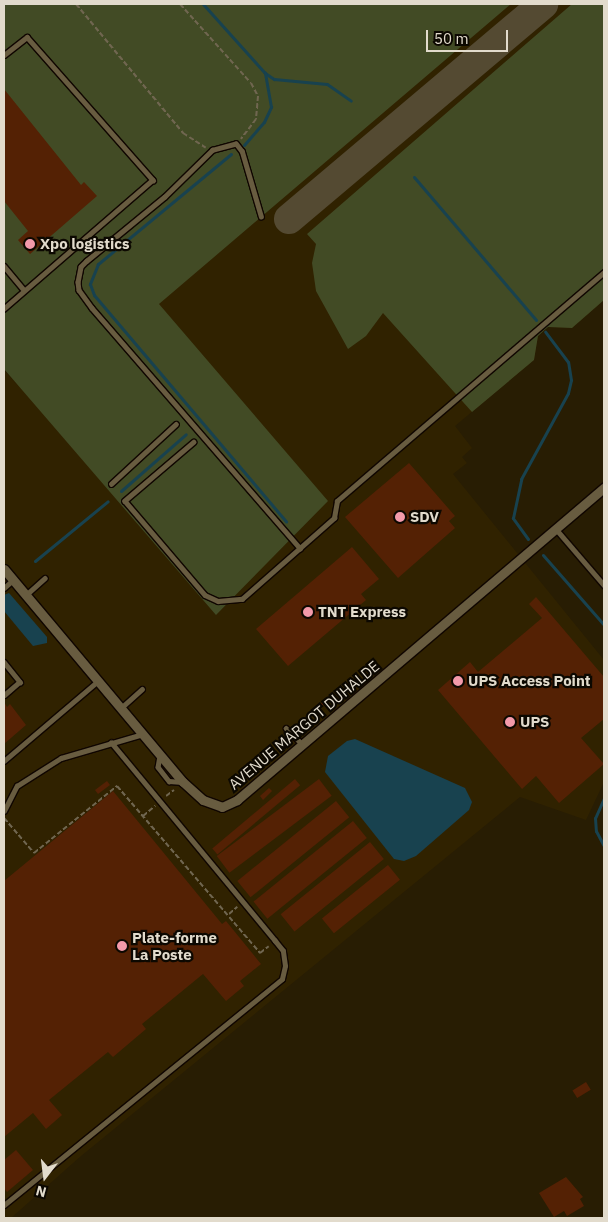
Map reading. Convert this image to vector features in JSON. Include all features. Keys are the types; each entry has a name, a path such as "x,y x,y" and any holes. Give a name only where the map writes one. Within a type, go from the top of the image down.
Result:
{"street":[{"name":"AVENUE MARGOT DUHALDE","path":"4,569 183,782 203,800 222,806 237,800 604,488"}],"lane":[{"path":"4,55 27,37 153,180 4,309"},
{"path":"261,217 242,152 236,144 213,150 165,197 81,267 78,276 79,290 300,548"},
{"path":"4,266 24,290"},
{"path":"194,442 125,501 205,595 218,601 242,599 334,518 337,501 604,272"},
{"path":"111,484 176,424"},
{"path":"556,529 604,585"},
{"path":"26,595 45,578"},
{"path":"4,588 14,580"},
{"path":"4,662 20,682 4,695"},
{"path":"4,761 98,681"},
{"path":"121,708 142,689"},
{"path":"286,728 302,745"},
{"path":"4,811 17,786 61,758 143,734"},
{"path":"4,1205 282,979 285,966 282,951 275,941 111,744"}],"path":[{"path":"76,4 183,132 213,150"},
{"path":"180,4 251,83 258,96 256,118 236,144"},
{"path":"4,817 34,853 117,786 229,914 260,953 275,941"},
{"path":"229,914 243,902"}],"shaded area":[{"path":"4,4 604,4 604,300 572,328 548,327 538,336 534,360 455,426 472,448 462,457 467,463 453,474 604,660 604,782 586,820 520,797 81,1156 11,1218 4,1218 4,370 18,386 4,369"}],"green space":[{"path":"4,4 511,4 159,304 328,501 216,615 4,369"},
{"path":"572,4 604,4 604,300 572,328 548,327 538,336 534,360 472,412 383,313 366,336 348,349 316,291 312,263 316,244 307,234"}],"water":[{"path":"9,593 47,637 47,643 33,646 4,611 4,595"},
{"path":"355,739 465,788 472,802 469,810 416,856 404,861 394,859 325,772 328,756 347,741"}],"building":[{"path":"4,89 81,185 84,182 97,196 30,254 18,240 28,231 4,201"},
{"name":"SDV","path":"409,463 455,516 449,521 455,528 398,578 345,517"},
{"name":"TNT Express","path":"352,547 379,579 361,594 366,600 288,666 256,629"},
{"path":"536,597 604,677 604,719 581,738 604,764 559,803 536,776 522,789 438,690 470,662 478,672 542,618 529,604"},
{"path":"328,697 330,700 322,706 320,704"},
{"path":"4,702 7,707 10,704 26,725 4,744"},
{"path":"295,779 300,785 217,855 212,848"},
{"path":"319,779 332,796 229,873 217,856"},
{"path":"107,781 110,785 98,794 95,790"},
{"path":"269,788 272,791 263,800 260,796"},
{"name":"Plate-forme La Poste","path":"113,791 222,924 226,921 261,964 240,981 244,986 226,1001 203,974 142,1024 146,1029 113,1057 108,1052 49,1100 62,1115 46,1129 33,1113 4,1137 4,881"},
{"path":"336,801 349,817 251,897 237,881"},
{"path":"353,821 367,838 267,919 254,902"},
{"path":"370,842 384,859 294,931 281,914"},
{"path":"388,865 400,880 334,933 322,918"},
{"path":"586,1082 591,1090 577,1098 572,1090"},
{"path":"16,1150 33,1170 7,1192 4,1188 4,1160"},
{"path":"566,1177 583,1197 580,1199 584,1206 567,1216 564,1211 554,1217 539,1193"}],"waterway":[{"path":"203,4 265,73 274,79 327,84 351,101"},
{"path":"244,145 264,122 271,107 265,73"},
{"path":"231,154 98,264 90,284 94,295 286,521"},
{"path":"414,177 536,320"},
{"path":"528,539 513,518 521,479 568,393 571,380 568,362 545,332"},
{"path":"121,491 186,434"},
{"path":"35,561 108,501"},
{"path":"543,555 604,625"},
{"path":"604,798 595,818 596,831 604,846"}],"taxiway":[{"path":"289,219 543,4"}],"place":[{"name":"Xpo logistics","path":"30,244"},
{"name":"SDV","path":"400,517"},
{"name":"TNT Express","path":"308,612"},
{"name":"UPS Access Point","path":"458,681"},
{"name":"UPS","path":"510,722"},
{"name":"Plate-forme La Poste","path":"122,946"}]}
